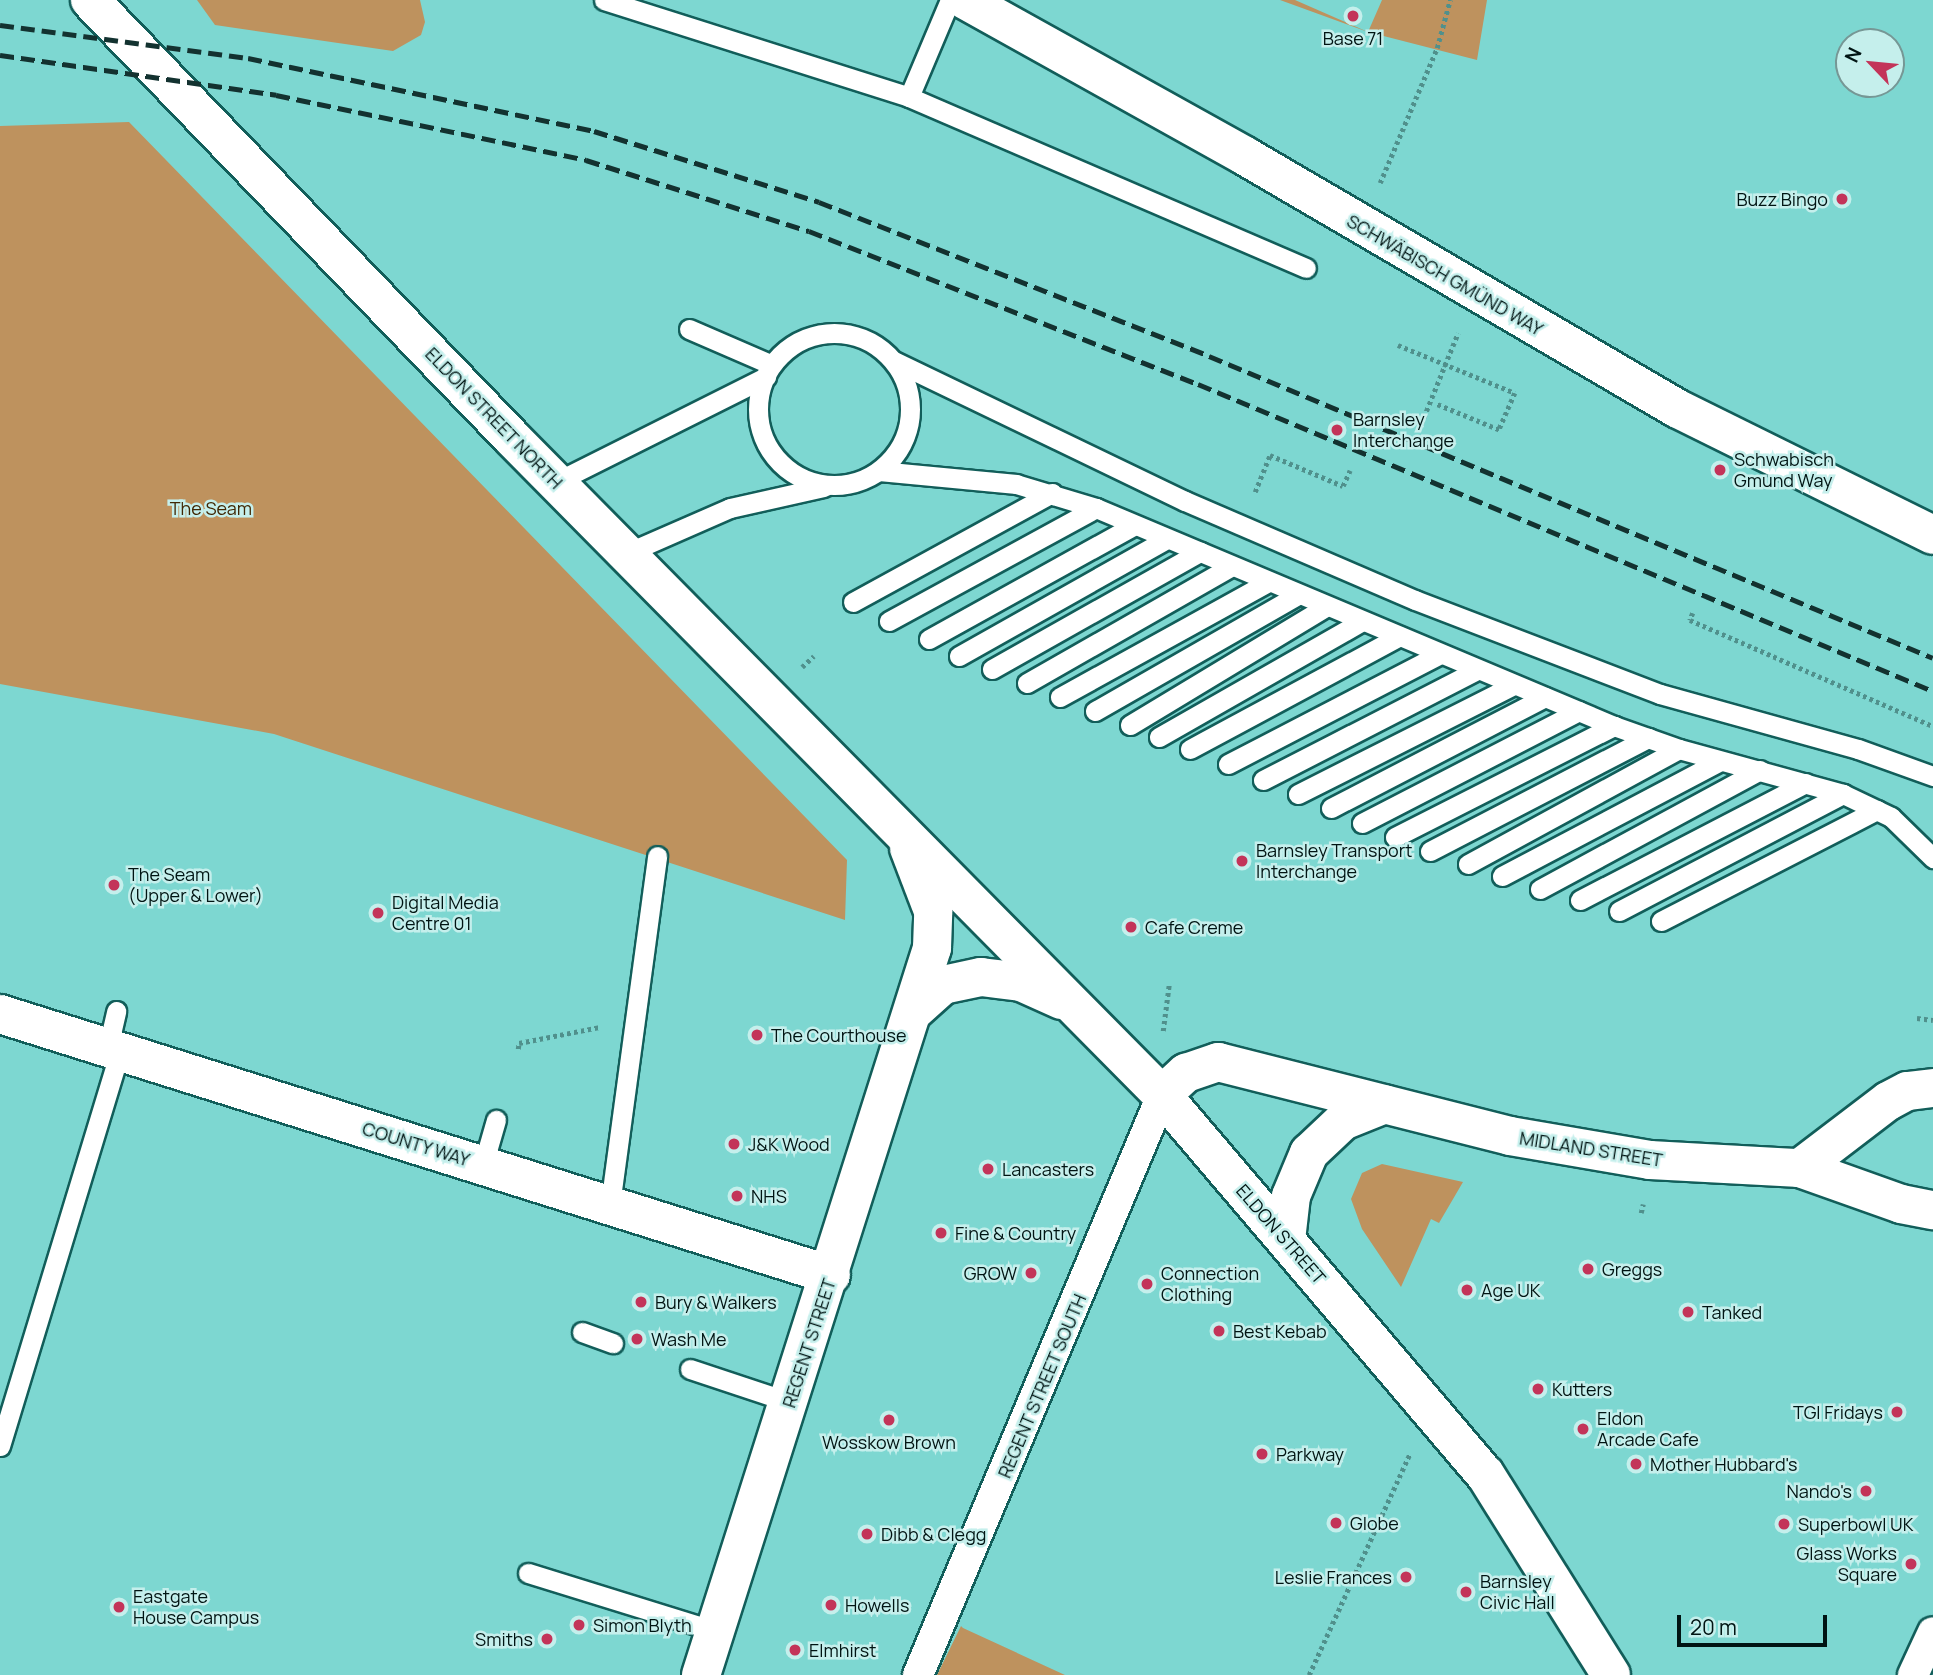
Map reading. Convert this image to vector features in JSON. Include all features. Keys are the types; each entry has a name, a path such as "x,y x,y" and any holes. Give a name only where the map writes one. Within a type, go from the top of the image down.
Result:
{"street":[{"name":"ELDON STREET NORTH","path":"90,0 556,482 902,833"},
{"name":"SCHWÄBISCH GMÜND WAY","path":"965,0 1362,226 1474,293 1727,435 1933,534"},
{"name":"ELDON STREET","path":"902,833 1079,1008 1162,1095 1431,1408 1513,1512 1611,1675"},
{"name":"REGENT STREET","path":"701,1675 831,1275 932,948 933,911 902,833"},
{"path":"914,1011 943,985 981,977 1021,982 1079,1008"},
{"name":"COUNTY WAY","path":"0,1014 115,1037 484,1166 831,1275"},
{"name":"MIDLAND STREET","path":"1162,1095 1186,1073 1218,1062 1510,1136 1650,1160 1800,1167 1901,1204 1933,1210"},
{"path":"1800,1167 1888,1101 1907,1091 1933,1088"},
{"name":"REGENT STREET SOUTH","path":"918,1675 1059,1347 1162,1095"},
{"path":"1286,1240 1291,1196 1309,1153 1343,1121 1385,1104"},
{"path":"1913,1675 1933,1632"}],"lane":[{"path":"604,0 908,97 1306,268"},
{"path":"908,97 950,0"},
{"path":"689,329 769,371"},
{"path":"556,482 769,371 809,337 832,333 876,345 894,361 1185,501 1415,600 1660,694 1858,749 1933,776"},
{"path":"627,553 730,508 857,482 879,471 897,454 908,432 911,406 906,382 894,361"},
{"path":"769,371 758,401 760,426 769,449 786,468 807,481 832,486"},
{"path":"879,471 1016,484 1096,508 1614,726 1679,749 1843,794 1900,824 1933,858"},
{"path":"853,602 1052,493"},
{"path":"889,621 1096,508"},
{"path":"929,639 1135,525"},
{"path":"959,656 1167,539"},
{"path":"992,669 1200,552"},
{"path":"1027,683 1232,566"},
{"path":"1060,697 1268,582"},
{"path":"1095,711 1298,594"},
{"path":"1130,725 1327,606"},
{"path":"1159,737 1362,621"},
{"path":"1189,749 1400,636"},
{"path":"1228,764 1440,654"},
{"path":"1263,780 1478,670"},
{"path":"1298,794 1514,685"},
{"path":"1331,808 1545,697"},
{"path":"1362,822 1579,711"},
{"path":"1395,837 1614,726"},
{"path":"1430,851 1648,738"},
{"path":"1468,864 1679,749"},
{"path":"1502,876 1720,761"},
{"path":"1541,889 1760,770"},
{"path":"1580,900 1806,783"},
{"path":"1619,911 1843,794"},
{"path":"1661,921 1877,810"},
{"path":"610,1205 657,856"},
{"path":"0,1446 115,1037"},
{"path":"484,1166 496,1120"},
{"path":"582,1332 614,1343"},
{"path":"690,1369 789,1402"},
{"path":"528,1573 715,1631"}],"path":[{"path":"1362,226 1437,48 1450,0"},
{"path":"1421,424 1474,293"},
{"path":"1398,345 1515,393 1499,430 1436,404"},
{"path":"1267,499 1254,494 1270,455 1343,486 1350,470"},
{"path":"1693,613 1690,620 1933,726"},
{"path":"1917,1018 1933,1020"},
{"path":"518,1049 519,1043 635,1020"},
{"path":"1309,1675 1431,1408"}],"green space":[{"path":"197,0 420,0 425,22 421,35 393,51 215,25"},
{"path":"1280,0 1295,0 1368,32"},
{"path":"1382,0 1487,0 1477,60 1368,32"},
{"name":"The Seam","path":"129,122 847,860 845,920 274,734 0,684 0,126"},
{"path":"1382,1164 1463,1182 1439,1223 1431,1219 1401,1287 1362,1229 1351,1199 1362,1173"},
{"path":"961,1626 963,1628 1065,1675 937,1675"}],"railway":[{"path":"0,25 248,58 594,131 819,202 1209,356 1933,658"},
{"path":"0,55 276,95 586,160 809,231 1198,384 1933,691"}],"place":[{"name":"Base 71","path":"1353,16"},
{"name":"Buzz Bingo","path":"1842,199"},
{"name":"Barnsley Interchange","path":"1337,430"},
{"name":"Schwabisch Gmund Way","path":"1720,470"},
{"name":"Barnsley Transport Interchange","path":"1242,861"},
{"name":"The Seam (Upper & Lower)","path":"114,885"},
{"name":"Digital Media Centre 01","path":"378,913"},
{"name":"Cafe Creme","path":"1131,927"},
{"name":"The Courthouse","path":"757,1035"},
{"name":"J&K Wood","path":"734,1144"},
{"name":"Lancasters","path":"988,1169"},
{"name":"NHS","path":"737,1196"},
{"name":"Fine & Country","path":"941,1233"},
{"name":"Greggs","path":"1588,1269"},
{"name":"GROW","path":"1031,1273"},
{"name":"Connection Clothing","path":"1147,1284"},
{"name":"Age UK","path":"1467,1290"},
{"name":"Bury & Walkers","path":"641,1302"},
{"name":"Tanked","path":"1688,1312"},
{"name":"Best Kebab","path":"1219,1331"},
{"name":"Wash Me","path":"637,1339"},
{"name":"Kutters","path":"1538,1389"},
{"name":"TGI Fridays","path":"1897,1412"},
{"name":"Wosskow Brown","path":"889,1420"},
{"name":"Eldon Arcade Cafe","path":"1583,1429"},
{"name":"Parkway","path":"1262,1454"},
{"name":"Mother Hubbard's","path":"1636,1464"},
{"name":"Nando's","path":"1866,1491"},
{"name":"Globe","path":"1336,1523"},
{"name":"Superbowl UK","path":"1784,1524"},
{"name":"Dibb & Clegg","path":"867,1534"},
{"name":"Glass Works Square","path":"1911,1564"},
{"name":"Leslie Frances","path":"1406,1577"},
{"name":"Barnsley Civic Hall","path":"1466,1592"},
{"name":"Howells","path":"831,1605"},
{"name":"Eastgate House Campus","path":"119,1607"},
{"name":"Simon Blyth","path":"579,1625"},
{"name":"Smiths","path":"547,1639"},
{"name":"Elmhirst","path":"795,1650"}]}
